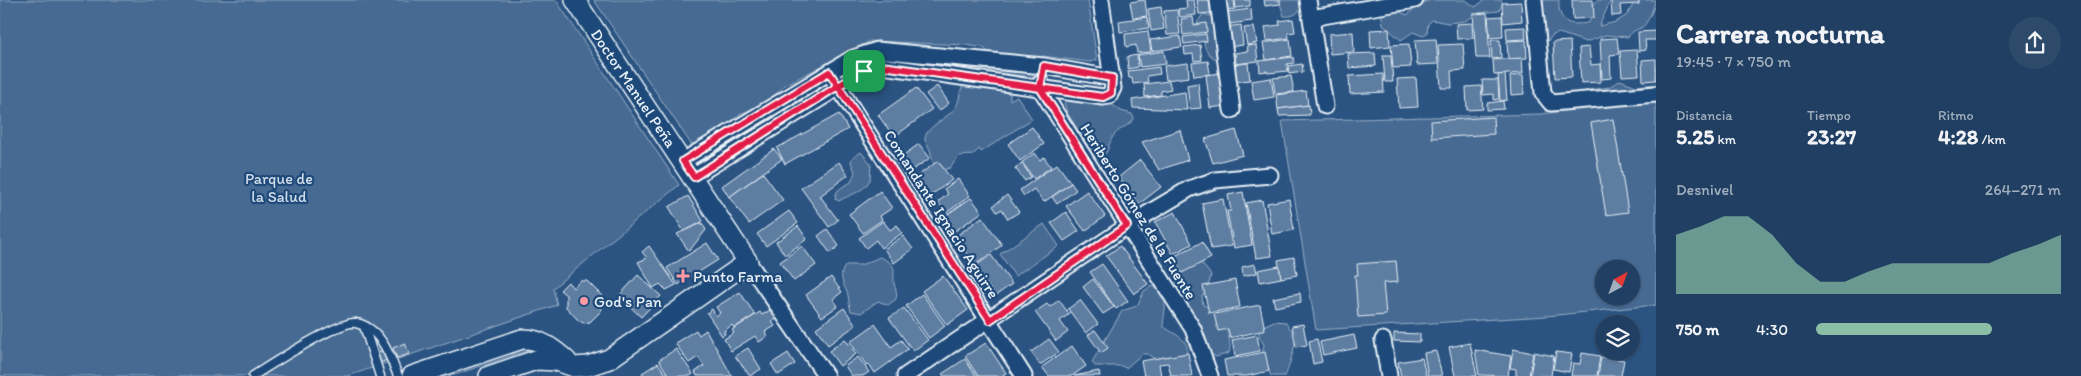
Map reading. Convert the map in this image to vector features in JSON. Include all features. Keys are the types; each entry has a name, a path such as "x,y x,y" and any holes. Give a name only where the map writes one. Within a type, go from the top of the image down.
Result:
{"street":[{"name":"Doctor Manuel Peña","path":"575,0 694,177 748,262 826,376"},
{"path":"694,177 838,86 864,71 882,66 1103,97 1109,96 1113,88 1101,0"},
{"path":"1218,0 1232,110"},
{"path":"1308,0 1325,106"},
{"path":"1311,18 1415,0"},
{"path":"1534,0 1543,94 1551,103 1557,104 1656,94"},
{"path":"683,161 853,58 878,50 903,50 1044,66 1112,78"},
{"path":"1040,88 1044,66"},
{"name":"Comandante Ignacio Aguirre","path":"829,72 990,320 1024,376"},
{"name":"Heriberto Gómez de la Fuente","path":"1040,88 1193,328 1210,376"},
{"path":"905,376 1127,226 1189,189 1215,180 1270,175"},
{"path":"576,371 609,359 748,262"},
{"path":"412,376 522,338 531,338 539,341 557,352 576,371"},
{"path":"1383,340 1389,376"},
{"path":"489,376 536,360 557,361 576,371"}],"lane":[{"path":"253,376 298,348 351,323 364,326 384,344 398,376"},
{"path":"364,326 380,376"}],"green space":[{"name":"Parque de la Salud","path":"0,0 556,0 679,185 553,288 557,305 348,376 0,376"},
{"path":"594,0 1088,0 1097,60 1090,62 1042,56 1041,64 994,58 984,48 966,45 870,41 785,85 767,103 740,114 728,130 712,141 691,144"},
{"path":"1279,0 1305,0 1298,12 1284,16"},
{"path":"1431,0 1466,0 1475,7 1485,0 1501,0 1503,3 1499,11 1479,13 1465,21 1448,23 1432,20 1428,24 1427,33 1423,36 1413,32 1401,40 1383,25 1381,10 1391,8 1407,15 1422,3"},
{"path":"1531,0 1559,0 1559,9 1564,20 1575,24 1590,21 1593,6 1597,0 1611,0 1599,26 1616,22 1627,15 1636,0 1655,0 1655,3 1646,23 1628,37 1606,35 1586,42 1559,33 1553,35 1545,44"},
{"path":"1217,13 1221,62 1209,54 1204,42 1205,32 1197,23 1203,14 1211,16"},
{"path":"882,55 1032,73 1034,77 881,60 844,75 841,73 858,61"},
{"path":"1620,80 1636,86 1656,84 1656,305 1547,316 1316,330 1282,121 1541,114 1577,109 1576,106 1587,90 1609,87"},
{"path":"966,82 1010,90 1010,100 1017,96 1032,119 981,152 979,149 973,155 959,156 950,168 940,170 934,164 925,140 926,135 928,131 953,111"},
{"path":"825,84 826,87 705,162 703,161 701,157"},
{"path":"1068,98 1088,103 1113,105 1121,111 1132,114 1134,119 1114,135 1104,156 1101,158 1096,157 1067,113 1064,102"},
{"path":"861,152 871,164 870,180 860,191 839,201 835,199 840,188 851,182 855,172 851,162 852,158"},
{"path":"1044,224 1059,246 1015,276 1000,254"},
{"path":"880,257 893,267 896,299 888,305 878,301 861,313 851,311 848,295 842,280 843,269 846,265 861,265"},
{"path":"1198,259 1211,275 1208,288 1202,296 1203,305 1218,314 1229,337 1229,353 1216,357 1209,353 1183,301 1184,294 1176,283 1178,270"},
{"path":"1152,286 1162,293 1164,298 1163,326 1184,341 1187,346 1185,357 1155,359 1147,354 1142,354 1126,368 1121,366 1095,366 1092,362 1122,311 1137,306 1144,291"},
{"path":"1274,321 1285,322 1296,336 1292,357 1285,376 1271,376 1262,355 1264,345 1259,336 1259,328"},
{"path":"530,343 532,349 451,376 432,376"}],"building":[{"path":"1145,0 1147,16 1133,18 1130,2"},
{"path":"1186,0 1194,0 1196,15 1180,17 1178,9 1187,8"},
{"path":"1197,0 1209,0 1211,13 1199,14"},
{"path":"1223,0 1234,0 1235,9 1225,10"},
{"path":"1235,0 1250,0 1250,6 1236,8"},
{"path":"1264,0 1280,0 1280,4 1265,6"},
{"path":"1572,0 1593,0 1594,18 1573,19"},
{"path":"1611,0 1639,0 1639,4 1620,5 1621,15 1612,16"},
{"path":"1521,2 1522,21 1503,23 1502,3"},
{"path":"1161,7 1164,29 1151,31 1148,9"},
{"path":"1251,9 1252,21 1229,24 1227,12"},
{"path":"1177,10 1180,34 1167,35 1164,11"},
{"path":"1487,13 1490,58 1476,58 1473,14"},
{"path":"1502,16 1503,37 1490,38 1488,17"},
{"path":"1147,17 1149,28 1120,32 1119,21"},
{"path":"1193,17 1194,25 1206,23 1207,32 1183,35 1181,19"},
{"path":"1293,19 1295,32 1288,33 1289,38 1267,41 1265,27 1280,25 1279,21"},
{"path":"1472,23 1473,38 1457,39 1456,24"},
{"path":"1241,25 1243,45 1228,47 1225,27"},
{"path":"1254,27 1257,43 1247,45 1244,28"},
{"path":"1525,27 1526,39 1507,40 1506,28"},
{"path":"1389,29 1390,46 1371,48 1370,30"},
{"path":"1148,31 1151,52 1137,53 1136,45 1126,47 1125,34"},
{"path":"1656,31 1656,40 1645,40 1646,50 1639,51 1638,32"},
{"path":"1353,32 1354,52 1330,54 1329,34"},
{"path":"1206,34 1207,41 1184,44 1183,37"},
{"path":"1180,36 1182,47 1152,51 1150,40"},
{"path":"1617,38 1619,54 1610,55 1611,78 1602,79 1600,39"},
{"path":"1290,39 1292,56 1266,60 1263,43"},
{"path":"1436,39 1438,64 1417,65 1415,40"},
{"path":"1491,40 1500,40 1501,58 1492,59"},
{"path":"1526,40 1527,58 1508,59 1507,41"},
{"path":"1570,41 1572,77 1555,78 1553,42"},
{"path":"1409,44 1411,67 1393,68 1391,45"},
{"path":"1463,44 1465,70 1451,71 1452,88 1441,88 1438,45"},
{"path":"1200,45 1202,60 1194,61 1193,54 1185,55 1184,47"},
{"path":"1256,45 1258,61 1236,64 1235,53 1248,51 1247,46"},
{"path":"1589,47 1591,65 1600,64 1601,82 1581,83 1579,48"},
{"path":"1637,50 1639,75 1622,76 1620,51"},
{"path":"1164,51 1166,64 1140,67 1138,55"},
{"path":"1375,53 1376,66 1349,68 1348,54"},
{"path":"1137,55 1138,67 1128,69 1127,57"},
{"path":"1383,55 1391,55 1393,82 1385,82"},
{"path":"1293,57 1294,63 1287,64 1288,71 1260,72 1259,61"},
{"path":"1522,58 1523,73 1494,75 1493,60"},
{"path":"1656,59 1656,80 1643,81 1642,60"},
{"path":"1208,61 1210,74 1194,76 1192,63"},
{"path":"1188,63 1189,77 1166,80 1164,66"},
{"path":"1248,63 1250,80 1234,82 1232,65"},
{"path":"1302,64 1303,72 1289,74 1288,66"},
{"path":"1159,67 1160,74 1147,76 1148,82 1133,84 1132,78 1129,78 1128,71"},
{"path":"1221,73 1226,106 1210,108 1206,75"},
{"path":"1383,74 1384,92 1350,94 1349,76"},
{"path":"1505,74 1507,100 1500,101 1498,75"},
{"path":"1523,75 1524,94 1511,95 1510,76"},
{"path":"1291,76 1294,92 1275,94 1273,78"},
{"path":"1271,78 1274,97 1254,100 1251,81"},
{"path":"1416,78 1418,107 1399,108 1397,79"},
{"path":"1482,80 1498,80 1499,99 1494,100 1494,94 1483,95"},
{"path":"1169,81 1171,89 1161,91 1161,95 1145,97 1144,84"},
{"path":"1198,83 1201,108 1190,109 1187,85"},
{"path":"937,86 949,103 939,111 926,94"},
{"path":"1481,86 1483,109 1467,110 1466,87"},
{"path":"916,88 932,109 894,137 878,115"},
{"path":"1306,91 1308,105 1278,109 1276,95"},
{"path":"1185,92 1187,110 1133,108 1132,100"},
{"path":"1503,101 1504,109 1487,110 1487,103"},
{"path":"1309,105 1310,115 1279,116 1278,109"},
{"path":"839,114 848,129 785,164 777,148"},
{"path":"1493,117 1494,134 1432,138 1431,121"},
{"path":"1613,119 1628,212 1606,215 1591,123"},
{"path":"1032,127 1044,144 1020,161 1008,144"},
{"path":"1180,130 1188,160 1159,170 1142,142"},
{"path":"1236,130 1243,155 1213,163 1205,139"},
{"path":"919,144 930,158 911,171 901,157"},
{"path":"774,149 782,159 729,197 722,186"},
{"path":"1035,153 1040,160 1044,157 1051,167 1034,179 1022,162"},
{"path":"1140,160 1161,187 1139,204 1119,177"},
{"path":"938,161 952,180 930,196 916,177"},
{"path":"839,162 848,175 820,196 838,220 829,227 801,188"},
{"path":"1022,163 1031,177 1025,181 1015,168"},
{"path":"1057,164 1071,183 1044,202 1034,189 1024,196 1020,190"},
{"path":"763,173 783,200 749,224 729,197"},
{"path":"958,179 970,196 946,213 938,202 948,194 944,189"},
{"path":"1071,183 1076,190 1057,204 1052,197"},
{"path":"880,191 892,208 880,216 882,220 863,233 849,214"},
{"path":"1087,191 1105,216 1085,231 1066,206"},
{"path":"1243,192 1252,245 1234,248 1227,211 1231,211 1228,195"},
{"path":"1007,195 1019,212 1008,219 1002,209 997,212 993,206"},
{"path":"688,196 703,221 684,232 669,207"},
{"path":"971,198 982,212 955,231 945,216"},
{"path":"1223,199 1232,246 1211,249 1202,203"},
{"path":"1289,199 1294,230 1272,234 1267,203"},
{"path":"1262,200 1272,256 1256,258 1246,203"},
{"path":"789,211 798,223 766,246 757,234"},
{"path":"1066,212 1079,231 1064,241 1051,223"},
{"path":"1175,212 1192,244 1173,254 1155,222"},
{"path":"982,217 1002,245 975,265 955,237"},
{"path":"883,221 890,230 897,225 902,233 881,248 876,240 866,248 859,238"},
{"path":"702,223 706,230 689,251 677,234"},
{"path":"798,226 807,239 785,255 776,242"},
{"path":"827,229 839,246 830,253 818,236"},
{"path":"903,236 913,249 894,263 884,249"},
{"path":"1202,242 1211,258 1182,273 1173,257"},
{"path":"707,243 718,260 678,285 667,268"},
{"path":"649,246 676,285 666,290 660,284 653,288 638,262 647,258 642,252"},
{"path":"802,246 816,265 794,281 780,262"},
{"path":"1120,246 1148,284 1134,294 1106,256"},
{"path":"991,255 1012,284 995,296 974,267"},
{"path":"1294,257 1297,275 1281,278 1278,260"},
{"path":"1396,261 1398,282 1383,283 1386,315 1358,317 1355,275 1358,275 1357,264"},
{"path":"1102,264 1128,301 1116,309 1090,272"},
{"path":"1255,264 1257,273 1243,276 1242,267"},
{"path":"1279,266 1281,278 1260,282 1258,270"},
{"path":"638,275 661,296 641,317 619,296"},
{"path":"943,276 968,310 947,325 922,291"},
{"path":"831,277 842,292 833,299 838,306 822,317 806,295"},
{"path":"1093,279 1114,307 1103,314 1083,287"},
{"path":"1235,280 1240,307 1209,313 1203,286"},
{"name":"God's Pan","path":"580,281 587,281 604,298 601,311 590,322 584,323 579,321 566,307 566,295 560,290 568,282 573,288"},
{"path":"740,292 755,315 734,328 732,325 724,331 725,334 722,336 707,313 712,309 716,316 720,313 716,307"},
{"path":"1300,293 1301,302 1275,307 1273,298"},
{"path":"922,294 945,326 929,338 906,306"},
{"path":"1059,300 1069,314 1060,321 1068,332 1056,341 1035,312 1047,304 1050,307"},
{"path":"1080,300 1098,324 1086,333 1068,309"},
{"path":"1260,305 1265,330 1230,338 1228,329 1218,331 1214,314"},
{"path":"844,308 856,325 828,345 816,328"},
{"path":"904,308 928,340 913,351 889,318"},
{"path":"772,309 778,318 772,322 775,326 765,332 768,336 759,342 755,336 731,351 724,339 734,333 732,330 760,312 762,315"},
{"path":"875,324 891,347 901,340 908,349 875,373 869,364 867,366 850,342"},
{"path":"1303,324 1307,345 1296,347 1292,326"},
{"path":"696,330 699,335 706,330 732,376 697,376 695,372 704,366 698,357 689,363 675,343"},
{"path":"1095,330 1108,348 1101,353 1088,335"},
{"path":"1394,333 1420,334 1420,342 1394,341"},
{"path":"1257,335 1260,351 1235,356 1232,340"},
{"path":"1354,335 1357,348 1323,355 1320,342"},
{"path":"845,339 856,354 840,366 829,351"},
{"path":"1049,339 1059,352 1040,365 1031,352"},
{"path":"1317,339 1322,362 1313,364 1309,341"},
{"path":"405,343 409,354 397,358 393,348"},
{"path":"986,343 1006,373 1001,376 978,376 965,356"},
{"path":"1470,343 1477,376 1455,376 1449,347"},
{"path":"1072,346 1086,366 1072,376 1049,376 1042,367"},
{"path":"748,348 761,369 750,376 735,356"},
{"path":"676,349 693,374 690,376 669,376 659,360"},
{"path":"1513,349 1533,353 1529,376 1516,376 1516,369 1510,368"},
{"path":"384,350 387,360 380,363 377,353"},
{"path":"1475,350 1511,356 1508,376 1479,375"},
{"path":"1436,351 1442,376 1428,376 1424,353"},
{"path":"1265,352 1269,371 1247,376 1227,376 1224,360"},
{"path":"1534,352 1554,356 1551,376 1530,376"},
{"path":"1556,352 1572,354 1569,372 1553,369"},
{"path":"788,353 795,364 778,375 771,364"},
{"path":"1188,353 1192,376 1168,376 1171,375 1168,363 1159,364 1161,376 1144,376 1141,361"},
{"path":"1582,353 1595,355 1595,360 1599,360 1597,376 1571,376 1573,363 1580,364"},
{"path":"858,357 869,372 863,376 852,376 845,366"},
{"path":"1422,358 1426,376 1401,376 1398,362"},
{"path":"965,359 976,376 944,376 942,374"},
{"path":"1601,360 1624,360 1621,376 1598,376"},
{"path":"658,363 667,376 644,376 642,373"},
{"path":"1099,371 1100,376 1074,376"}],"place":[{"name":"Punto Farma","path":"683,276"},
{"name":"God's Pan","path":"584,301"}],"route":[{"path":"864,71 838,86 829,72 683,161 694,177 838,86 990,320 1127,226 1040,88 1103,97 1109,96 1111,93 1113,88 1112,78 1044,66 1040,88 882,66 872,67 864,71"}]}
